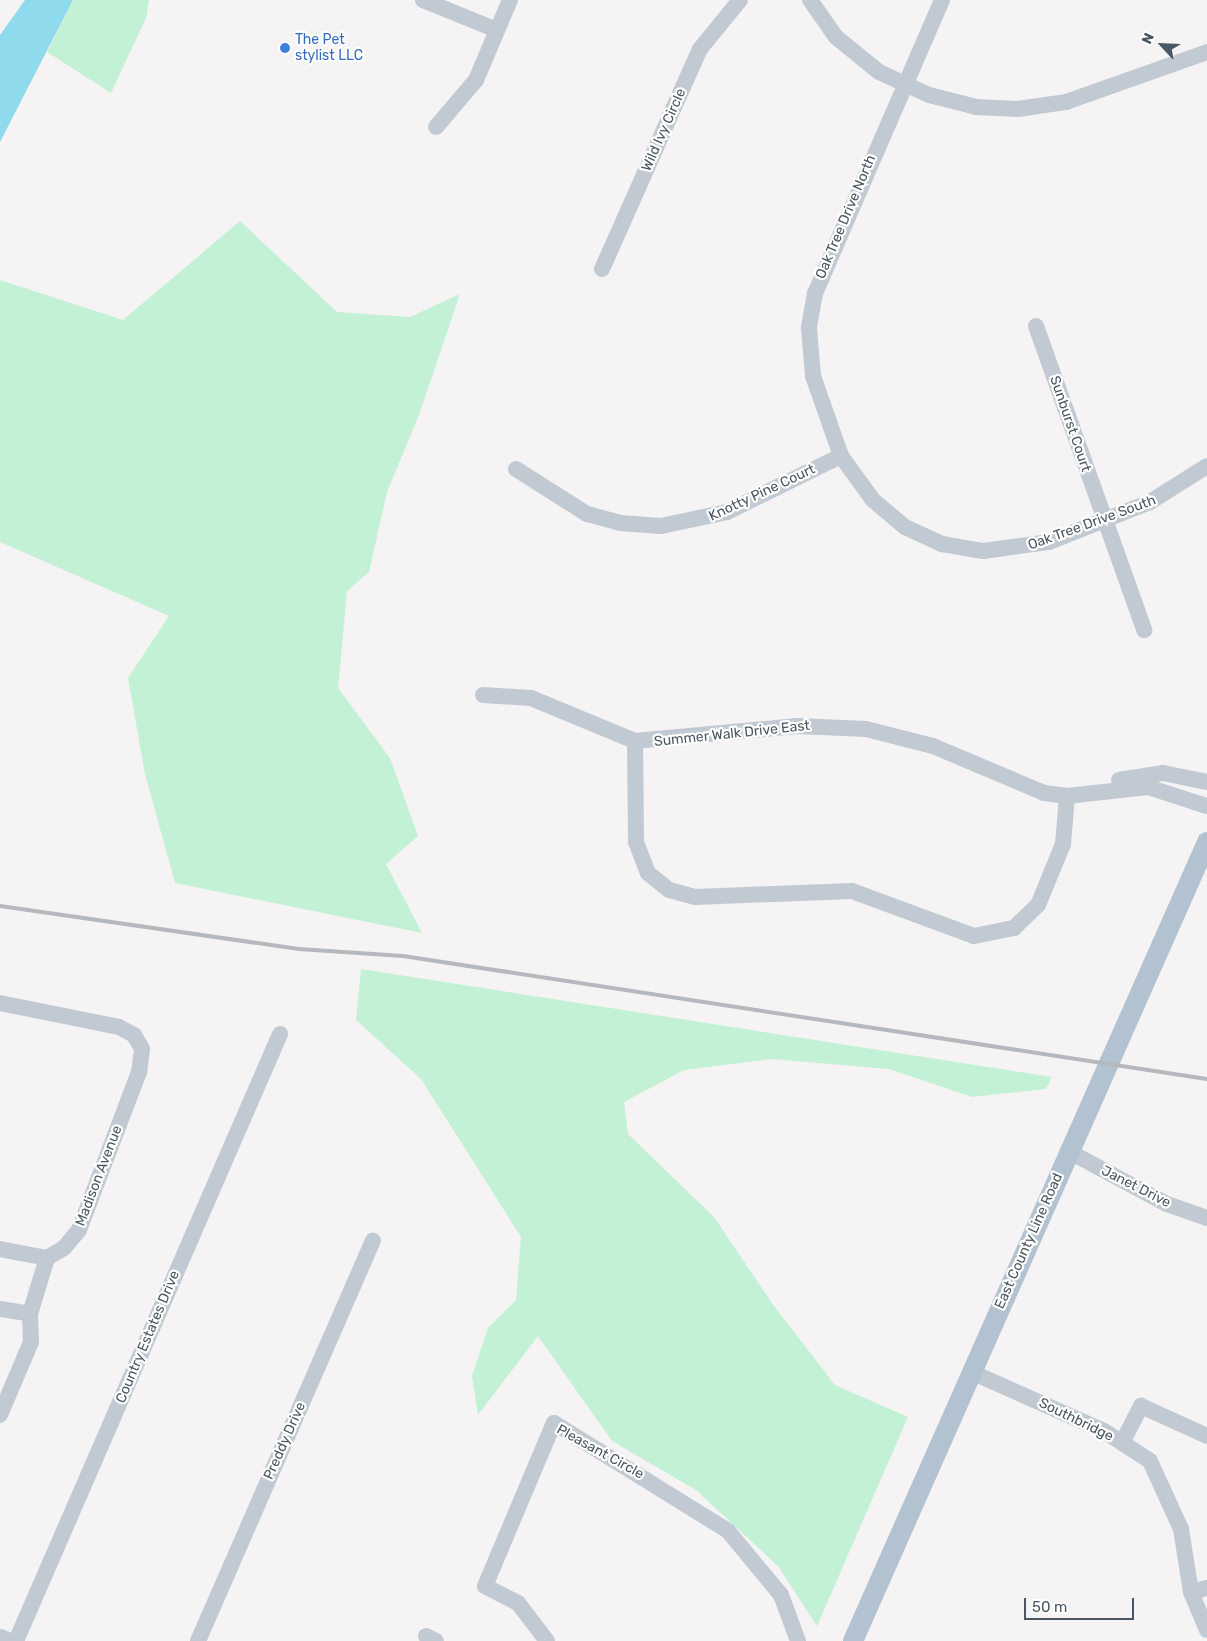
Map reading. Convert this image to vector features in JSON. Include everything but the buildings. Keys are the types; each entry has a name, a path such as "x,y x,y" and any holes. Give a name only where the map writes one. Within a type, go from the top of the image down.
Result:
{"main road":[{"name":"East County Line Road","path":"854,1641 1068,1151 1207,842"}],"street":[{"path":"423,0 497,30"},
{"path":"436,127 476,80 510,0"},
{"name":"Wild Ivy Circle","path":"602,269 700,49 740,0"},
{"path":"810,0 846,47 903,85 962,104 1032,108 1086,97 1207,52"},
{"name":"Oak Tree Drive North","path":"910,530 873,500 840,456 813,376 812,307 821,273 942,0"},
{"name":"Sunburst Court","path":"1036,326 1103,521 1144,630"},
{"name":"Knotty Pine Court","path":"516,470 587,514 620,523 660,526 727,512 840,456"},
{"name":"Oak Tree Drive South","path":"910,530 949,545 996,551 1036,546 1103,521 1169,493 1207,466"},
{"name":"Summer Walk Drive East","path":"483,695 531,698 635,741 796,726 866,729 920,741 1036,791 1067,796 1148,787 1207,806"},
{"path":"635,741 636,842 648,873 669,890 695,897 838,889 884,899 968,935 996,934 1014,928 1038,905 1061,851 1067,796"},
{"name":"Summer Walk Drive East","path":"1067,796 1146,774 1180,774 1207,782"},
{"name":"Madison Avenue","path":"0,1003 119,1027 137,1040 142,1049 139,1072 79,1230 64,1248 47,1258"},
{"name":"Country Estates Drive","path":"16,1641 280,1034"},
{"name":"Janet Drive","path":"1068,1151 1167,1204 1207,1218"},
{"name":"Preddy Drive","path":"198,1641 373,1240"},
{"path":"0,1249 47,1258 30,1314 31,1342 0,1415"},
{"path":"0,1309 30,1314"},
{"name":"Southbridge","path":"971,1372 1122,1443 1150,1461 1181,1529 1199,1590 1207,1630"},
{"path":"1122,1443 1141,1406 1207,1436"},
{"name":"Pleasant Circle","path":"547,1641 518,1603 485,1586 554,1423 728,1531 781,1595 798,1641"},
{"path":"0,1637 10,1641"}],"green space":[{"path":"73,0 149,0 146,18 111,93 47,52"},
{"path":"240,221 337,312 410,317 460,294 419,415 387,492 369,572 347,591 338,688 390,758 418,836 386,864 422,933 175,883 145,774 128,678 169,616 0,542 0,280 123,320"},
{"path":"361,969 1052,1077 1046,1089 972,1097 889,1069 772,1059 684,1070 624,1102 628,1134 714,1217 774,1306 835,1385 908,1417 817,1626 778,1566 696,1490 612,1441 538,1336 478,1415 472,1376 488,1328 516,1300 521,1237 421,1079 356,1020"}],"water":[{"path":"25,0 73,0 0,142 0,35"}],"railway":[{"path":"0,906 299,949 403,956 1207,1079"}],"place":[{"name":"The Pet stylist LLC","path":"285,48"}]}
